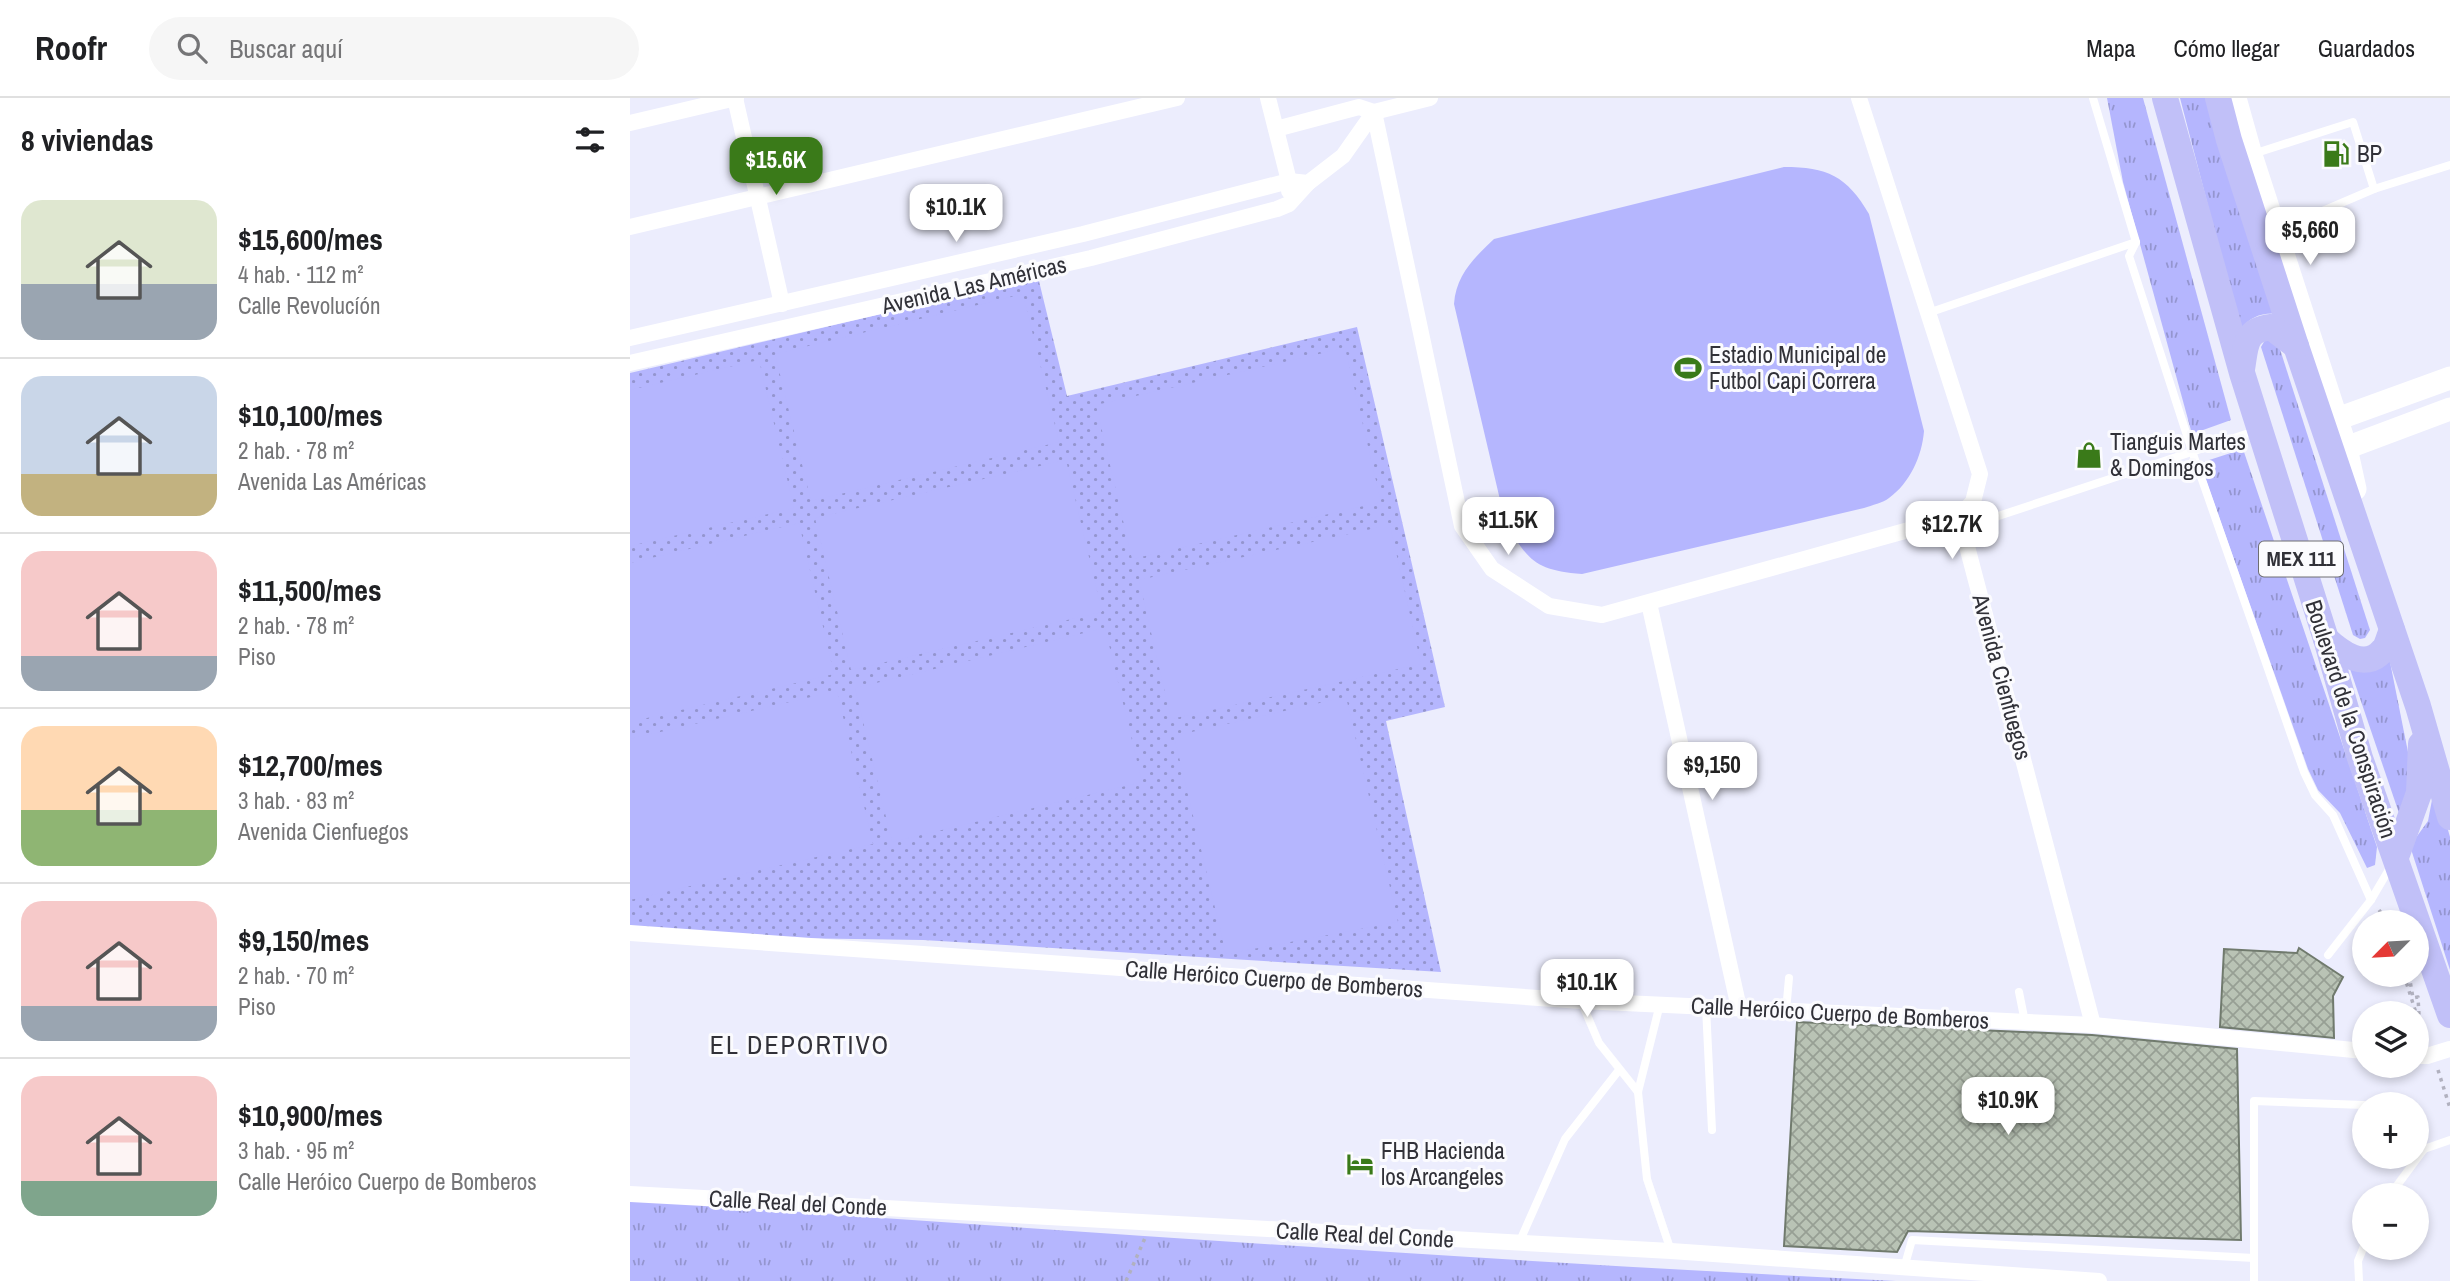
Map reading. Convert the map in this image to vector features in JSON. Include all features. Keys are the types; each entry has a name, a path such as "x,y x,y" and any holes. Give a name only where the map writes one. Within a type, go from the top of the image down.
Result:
{"main road":[{"name":"Boulevard de la Conspiración","path":"2165,98 2242,373 2326,639 2360,758 2450,1015"},
{"name":"MEX 111","path":"2218,98 2229,140 2296,346 2392,630 2418,706 2440,748 2450,817"},
{"path":"2242,373 2249,336 2259,328 2271,327 2296,346"},
{"path":"2326,639 2343,654 2358,659 2371,658 2383,651 2392,630"},
{"path":"2396,858 2419,793 2422,760 2418,706"}],"street":[{"path":"630,123 735,98 782,304"},
{"path":"630,227 1177,98"},
{"path":"1268,98 1289,181 1289,204"},
{"path":"1276,129 1359,107 1374,112 1430,98"},
{"path":"1374,112 1462,526 1492,569 1549,606 1602,615 1961,522 1973,502 1980,474 1859,98"},
{"path":"2235,98 2346,448 2377,585"},
{"path":"1289,204 1308,183 1343,156 1374,112"},
{"name":"Avenida Las Américas","path":"630,338 1083,233 1289,181 1308,183"},
{"name":"Avenida Las Américas","path":"630,363 1091,258 1289,204"},
{"path":"1083,233 1091,258"},
{"path":"744,312 749,336"},
{"path":"2337,419 2450,378"},
{"path":"2346,448 2450,409"},
{"name":"Avenida Cienfuegos","path":"1961,522 2093,1025"},
{"path":"1649,603 1739,1008"},
{"name":"Calle Heróico Cuerpo de Bomberos","path":"630,933 1581,1001 2093,1025 2352,1050"},
{"path":"2429,1054 2450,1049"},
{"name":"Calle Real del Conde","path":"630,1194 1671,1251 2099,1281"}],"lane":[{"path":"2093,98 2136,242 2129,256 2192,451 2304,772 2315,795 2333,815 2371,900"},
{"path":"2251,155 2353,122 2374,190"},
{"path":"2276,231 2374,190 2450,165"},
{"path":"1928,313 2136,242"},
{"path":"1961,522 2260,430"},
{"path":"2328,955 2371,900 2396,858"},
{"path":"1786,1011 1789,978"},
{"path":"2019,992 2025,1022"},
{"path":"1581,1001 1599,1043 1638,1092"},
{"path":"1660,1004 1638,1092 1647,1179 1671,1251"},
{"path":"1706,1007 1712,1130"},
{"path":"1519,1243 1565,1139 1619,1070"},
{"path":"2254,1281 2255,1101 2352,1105"},
{"path":"2429,1147 2450,1140"},
{"path":"1904,1268 1912,1240 2254,1258"},
{"path":"2358,1260 2359,1281"}],"path":[{"path":"2429,1063 2450,1108"},
{"path":"1126,1281 1152,1223"}],"green space":[{"path":"2107,98 2143,98 2231,420 2192,434 2123,182"},
{"path":"2180,98 2213,98 2280,314 2258,316 2240,329"},
{"name":"Estadio Municipal de Futbol Capi Correra","path":"1784,167 1812,169 1834,176 1844,182 1869,214 1924,431 1921,450 1909,477 1896,492 1881,503 1582,574 1553,570 1534,561 1520,546 1505,521 1454,304 1458,284 1467,268 1494,239"},
{"path":"1038,277 1067,396 1357,327 1445,707 1386,721 1441,972 923,940 786,938 630,927 630,373"},
{"path":"1023,294 1059,442 811,501 775,354"},
{"path":"2265,340 2278,343 2370,630 2365,638 2360,639 2353,635 2261,347"},
{"path":"1345,348 1381,502 1132,559 1096,405"},
{"path":"759,360 794,508 630,546 630,390"},
{"path":"2243,449 2377,847 2375,865 2367,868 2340,813 2318,790 2308,769 2200,463"},
{"path":"1066,460 1102,612 851,670 815,518"},
{"path":"799,523 834,674 630,722 630,563"},
{"path":"1390,525 1421,664 1171,719 1139,580"},
{"path":"1105,628 1142,782 892,842 855,688"},
{"path":"2388,652 2411,767 2403,825 2348,663"},
{"path":"837,691 873,844 630,900 630,739"},
{"path":"1346,697 1398,922 1226,954 1174,736"},
{"path":"2435,784 2450,837 2450,970 2410,846 2428,821"},
{"path":"630,1200 1421,1254 1896,1281 630,1281"}],"building":[{"path":"2299,948 2343,977 2333,996 2334,1038 2220,1027 2224,949 2297,953"},
{"path":"1797,1022 2092,1035 2237,1049 2241,1240 1908,1231 1897,1252 1784,1246"}],"place":[{"name":"BP","path":"2336,154"},
{"name":"Estadio Municipal de Futbol Capi Correra","path":"1688,368"},
{"name":"Tianguis Martes & Domingos","path":"2089,455"},
{"name":"FHB Hacienda los Arcangeles","path":"1360,1164"}],"district":[{"name":"EL DEPORTIVO","path":"800,1045"}]}
